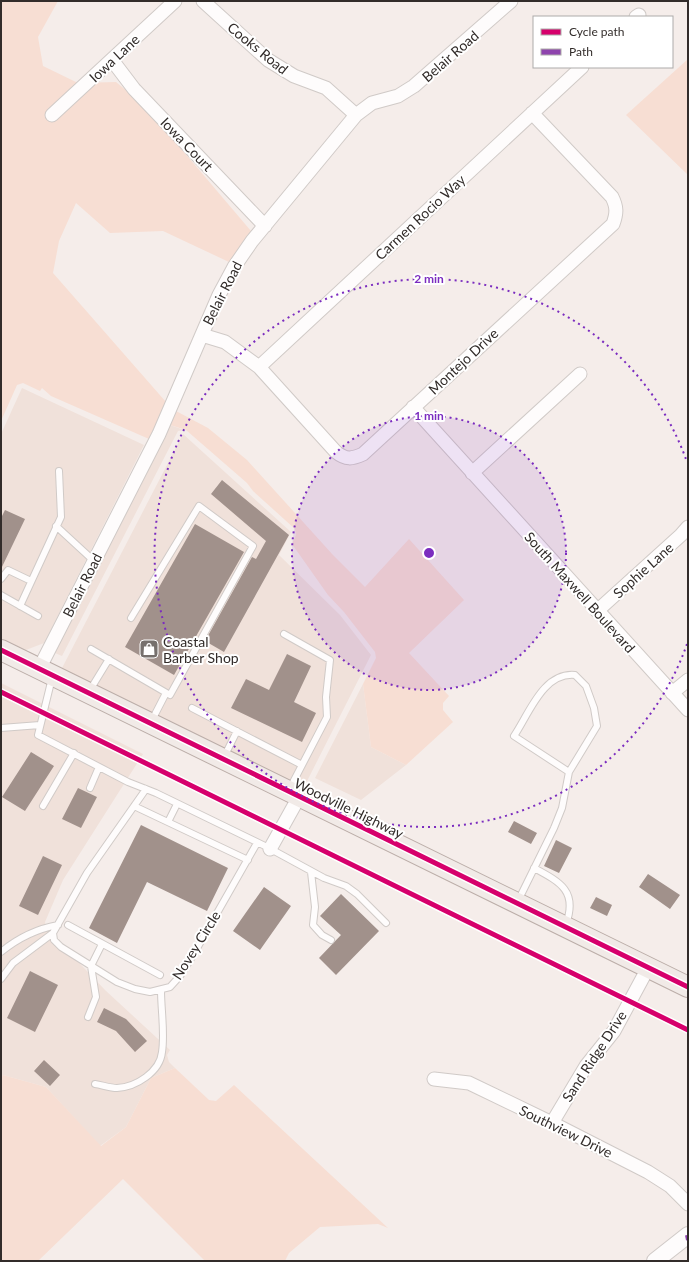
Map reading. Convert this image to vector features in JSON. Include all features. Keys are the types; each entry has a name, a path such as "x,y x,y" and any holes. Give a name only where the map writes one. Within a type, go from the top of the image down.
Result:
{"main road":[{"name":"Woodville Highway","path":"1,650 516,904 688,987"}],"street":[{"name":"Iowa Lane","path":"52,115 175,1"},
{"name":"Cooks Road","path":"203,1 268,60 294,76 326,88 356,116"},
{"name":"Belair Road","path":"46,672 94,561 159,434 219,295 234,267 264,226 356,116 372,104 398,96 414,86 511,1"},
{"name":"Iowa Court","path":"112,60 134,89 264,226"},
{"name":"Carmen Rocio Way","path":"259,367 581,68"},
{"name":"Montejo Drive","path":"202,335 224,342 259,367 336,452 344,458 353,459 363,454 613,224 616,216 616,207 612,197 532,113"},
{"path":"472,473 580,374"},
{"name":"South Maxwell Boulevard","path":"413,407 688,710"},
{"name":"Sophie Lane","path":"597,611 688,527"},
{"path":"672,693 688,680"},
{"path":"270,849 294,794"},
{"name":"Sand Ridge Drive","path":"552,1123 586,1066 614,1031 648,968"},
{"name":"Southview Drive","path":"434,1079 469,1083 552,1123 648,1172 670,1186 688,1204"},
{"path":"655,1261 688,1235"}],"lane":[{"path":"20,606 61,516 59,471"},
{"path":"91,649 170,695 253,546 199,506 131,618"},
{"path":"56,526 94,561"},
{"path":"1,579 8,570 31,582"},
{"path":"1,595 38,616"},
{"path":"284,634 330,660 326,698 327,717 302,765 294,794"},
{"path":"88,693 109,659"},
{"path":"46,672 38,735 99,767 270,849 311,872 346,886 357,894 386,923"},
{"path":"516,904 562,808 569,772 597,726 594,708 586,686 575,675 565,674 553,681 535,699 514,736 569,772"},
{"path":"150,724 166,693"},
{"path":"192,708 302,765"},
{"path":"1,728 40,726"},
{"path":"223,759 236,731"},
{"path":"43,806 74,753"},
{"path":"90,788 99,767"},
{"path":"1,979 13,963 53,933 87,872 146,789"},
{"path":"168,822 177,804"},
{"path":"134,806 248,860"},
{"name":"Novey Circle","path":"53,933 54,940 61,948 117,982 135,989 150,992 170,987 180,976 257,843"},
{"path":"534,868 558,881 566,891 570,900 571,911 565,927"},
{"path":"311,872 315,907 313,925 322,936 331,940"},
{"path":"1,952 19,938 33,932 58,925"},
{"path":"68,925 160,975"},
{"path":"88,1017 96,997 92,966 102,944"},
{"path":"96,1084 116,1088 128,1086 148,1076 157,1066 162,1053 161,990"}],"shaded area":[{"path":"1,1 58,1 38,37 43,66 78,83 116,82 144,105 251,231 229,262 163,231 110,233 76,203 59,241 53,273 166,402 149,439 51,396 42,388 40,391 23,383 17,385 1,421"},
{"path":"688,59 688,175 626,115"},
{"path":"22,388 144,445 44,643 26,650 1,639 1,434"},
{"path":"176,411 208,428 247,460 333,555 365,587 409,539 464,600 409,653 449,696 443,703 443,710 453,722 406,765 371,747 363,684 376,658 375,652 344,612 328,595 292,544 296,535 295,529 253,491 247,483 186,430 170,425"},
{"path":"170,425 184,430 178,431 62,656 55,653"},
{"path":"183,434 291,532 279,555 340,615 371,655 303,789 61,670"},
{"path":"1,683 143,754 63,880 45,922 46,928 105,990 170,1050 167,1055 169,1062 175,1068 151,1078 126,1127 100,1146 46,1087 3,1075 1,1078"},
{"path":"363,684 371,747 406,765 361,800 315,778"},
{"path":"175,1068 209,1100 216,1101 234,1085 388,1228 378,1224 320,1227 289,1253 285,1261 205,1261 123,1179 38,1261 1,1261 1,1078 3,1075 46,1087 101,1146 126,1127 151,1078"}],"building":[{"path":"222,480 289,535 224,652 205,641 252,557 256,559 266,541 211,494"},
{"path":"5,510 25,519 1,569 1,518"},
{"path":"195,524 244,552 174,675 125,647"},
{"path":"287,654 311,666 294,702 316,713 302,742 231,708 246,679 269,690"},
{"path":"31,752 54,766 25,811 2,797"},
{"path":"78,788 97,797 81,828 62,819"},
{"path":"514,821 537,833 531,844 508,832"},
{"path":"141,825 228,868 207,911 147,882 117,943 89,928"},
{"path":"556,840 572,848 559,873 544,866"},
{"path":"43,856 62,865 38,915 19,906"},
{"path":"648,874 680,895 670,909 639,887"},
{"path":"264,887 291,906 260,950 233,931"},
{"path":"341,894 379,931 336,975 319,958 341,935 320,916"},
{"path":"596,897 612,905 607,916 590,908"},
{"path":"30,971 58,985 35,1032 7,1018"},
{"path":"104,1008 126,1019 147,1041 135,1052 116,1031 97,1022"},
{"path":"44,1060 60,1075 50,1086 34,1071"}],"marked path":[{"path":"687,1235 688,1240"}],"cycle path":[{"path":"1,650 688,987"},
{"path":"1,692 688,1030"}],"place":[{"name":"Coastal Barber Shop","path":"149,649"}]}
